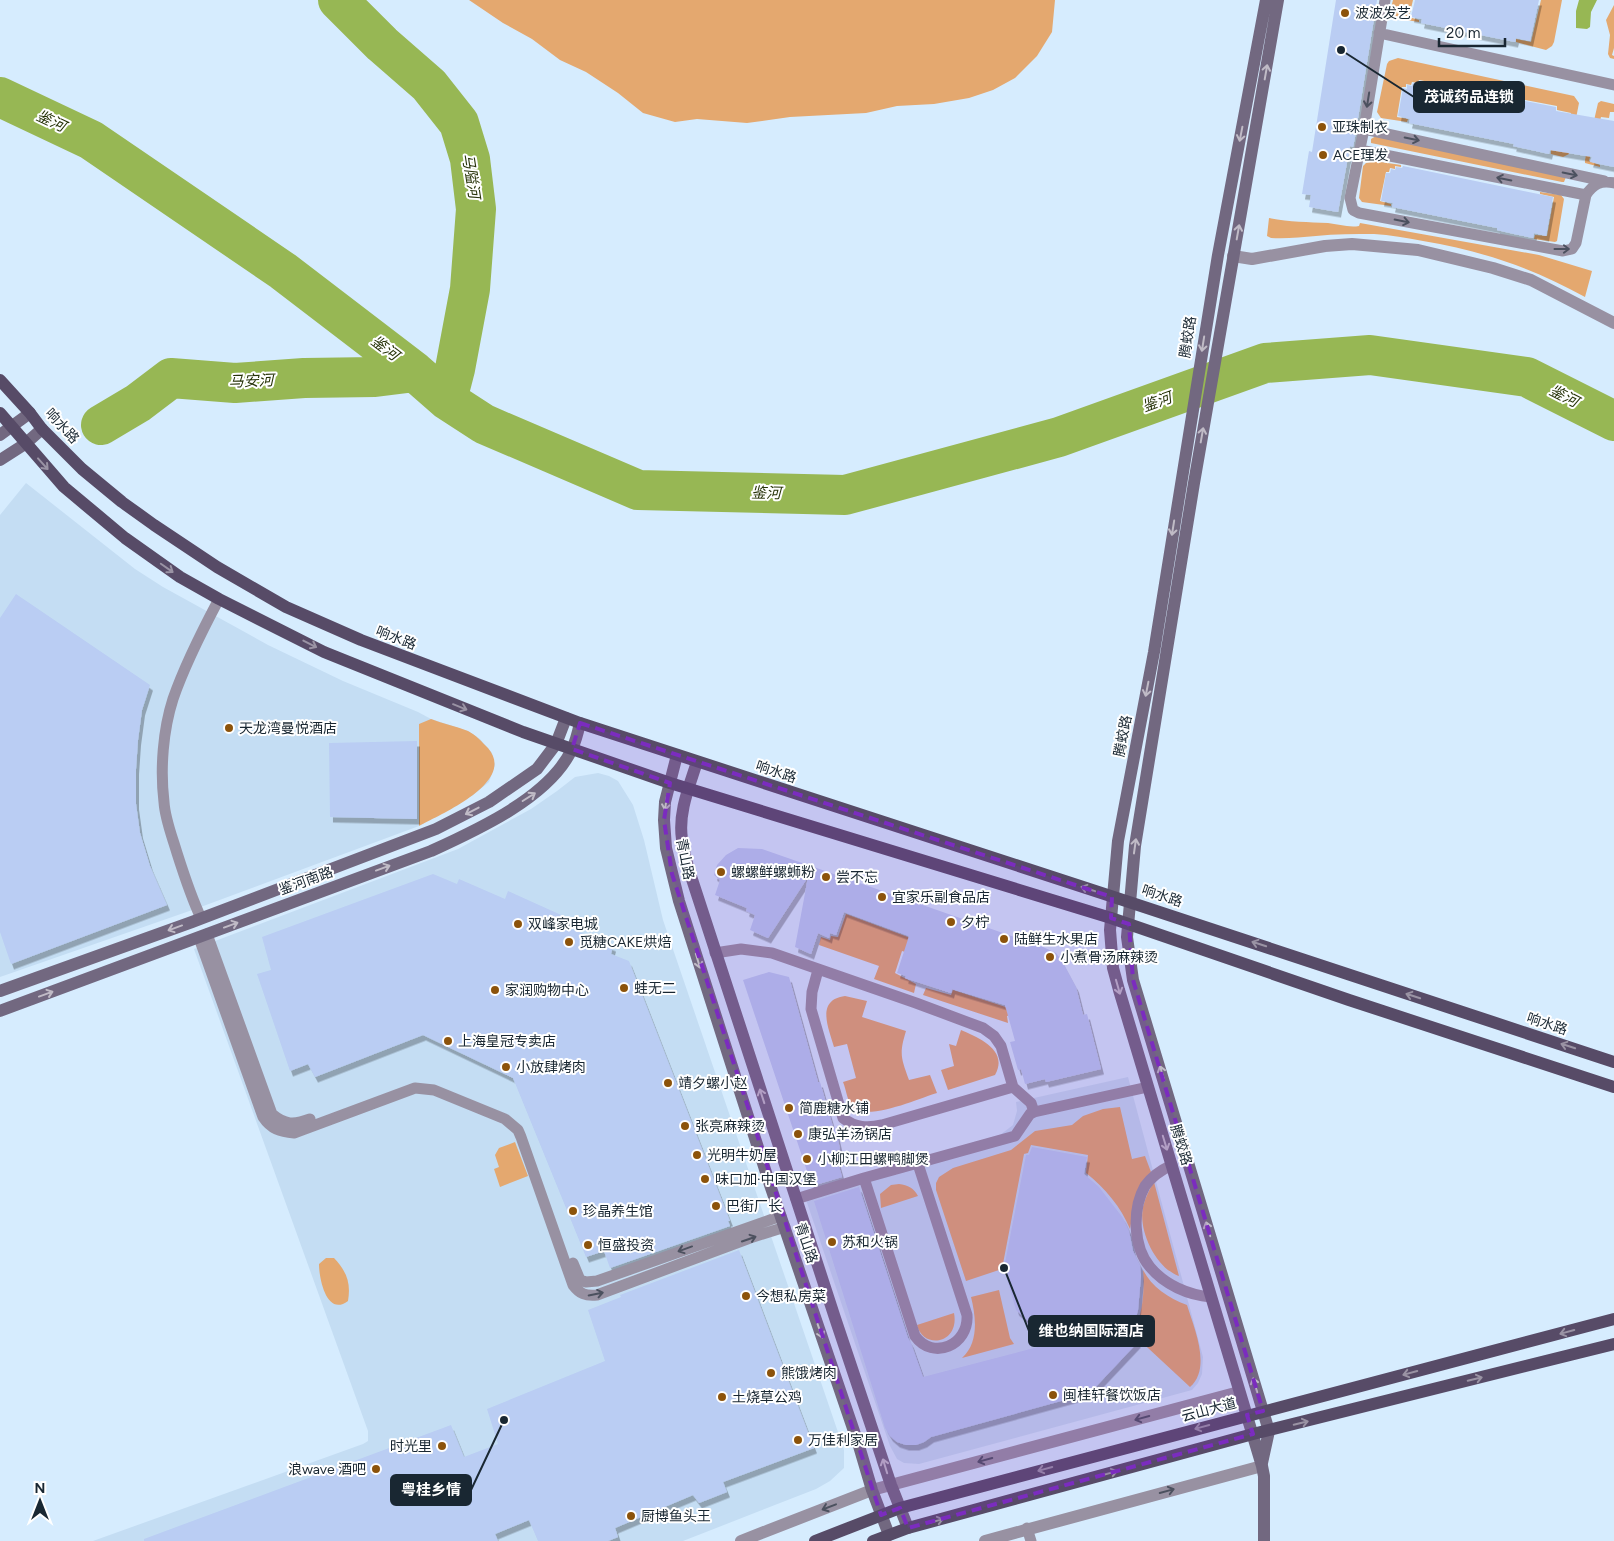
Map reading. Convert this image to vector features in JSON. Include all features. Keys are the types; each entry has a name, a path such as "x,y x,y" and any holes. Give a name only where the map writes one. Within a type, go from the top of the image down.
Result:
{"main road":[{"name":"腾蛟路","path":"1264,1541 1264,1476 1262,1466 1113,968 1111,918 1118,841 1154,652 1210,296 1266,0"},
{"name":"腾蛟路","path":"1262,1466 1269,1431 1133,980 1127,937 1135,846 1225,297 1278,0"},
{"name":"响水路","path":"0,380 42,429 82,469 146,519 217,567 286,607 378,647 580,723 1614,1062"},
{"path":"0,413 64,488 124,538 180,577 324,652 523,732 670,783 1111,918 1349,1000 1614,1087"},
{"path":"0,435 30,413"},
{"path":"0,460 25,444 42,429"},
{"name":"鉴河南路","path":"0,991 201,918 436,829 489,802 526,778 537,768 556,744 566,718"},
{"name":"鉴河南路","path":"0,1010 203,936 431,850 472,832 535,793 548,782 572,749 580,723"},
{"name":"青山路","path":"677,755 665,802 664,820 666,848 672,874 705,984 783,1222 856,1437 872,1490 889,1535"},
{"name":"青山路","path":"698,762 681,816 681,838 689,870 891,1485 908,1528"},
{"name":"云山大道","path":"814,1541 900,1508 1614,1319"},
{"path":"873,1541 908,1528 1252,1434 1614,1344"}],"street":[{"path":"1233,256 1252,259 1325,246 1352,244 1418,250 1492,268 1530,280 1614,324"},
{"path":"741,1541 872,1490 1239,1392"},
{"path":"985,1541 1027,1528 1262,1466"}],"lane":[{"path":"1385,0 1364,129 1350,198 1353,210 1358,213 1562,251 1572,249 1576,243 1586,195 1595,185 1609,182"},
{"path":"1379,33 1614,84"},
{"path":"1364,129 1609,182"},
{"path":"1360,150 1586,195"},
{"path":"201,918 168,826 164,802 164,755 167,723 173,700 199,637 219,599"},
{"path":"203,936 263,1117 269,1125 284,1132 294,1133 415,1088 434,1090 505,1119 518,1130 521,1137 573,1285 578,1292 587,1296 597,1295 750,1238 783,1222"},
{"path":"715,953 741,949 772,953 983,1028 994,1036 1001,1046 1012,1087 1031,1103 1034,1112"},
{"path":"818,970 812,992 812,1014 843,1118 850,1124 864,1128 882,1125 1012,1087"},
{"path":"796,1199 1015,1136 1030,1114 1034,1112 1148,1087"},
{"path":"864,1178 915,1336 921,1344 929,1347 938,1348 951,1345 959,1340 965,1332 968,1324 967,1315 918,1164"},
{"path":"1172,1166 1157,1173 1145,1187 1137,1219 1140,1247 1144,1259 1150,1267 1166,1281 1190,1293 1211,1297"},
{"path":"1027,1528 1031,1541"}],"highlighted area":[{"path":"580,723 1112,897 1111,918 1129,924 1133,980 1263,1411 1247,1415 1253,1434 908,1528 900,1508 881,1515 672,874 664,820 670,783 572,749"}],"shaded area":[{"path":"469,0 1055,0 1052,32 1037,56 1015,78 993,90 969,98 934,104 897,106 866,113 790,117 747,123 697,119 675,122 643,113 618,93 586,72 560,60 532,39 503,23"},
{"path":"1393,0 1413,0 1409,17 1419,20 1419,22 1393,18 1390,12"},
{"path":"1541,0 1562,0 1554,42 1546,50 1516,42 1516,39 1531,42"},
{"path":"1579,0 1597,0 1591,12 1590,27 1587,29 1576,28 1576,11"},
{"path":"1614,5 1614,48 1612,55 1614,59 1610,58 1608,54 1610,35 1606,20"},
{"path":"1398,58 1574,96 1579,103 1569,154 1563,157 1551,154 1551,150 1564,152 1571,113 1557,110 1557,106 1489,93 1487,99 1482,97 1482,92 1419,80 1418,83 1412,82 1411,85 1406,84 1406,87 1402,87 1397,117 1408,119 1407,122 1381,118 1377,112 1387,64 1389,61"},
{"path":"1601,101 1614,104 1614,112 1610,112 1609,118 1601,117 1589,161 1600,165 1600,167 1585,163 1585,160 1598,103"},
{"path":"1376,136 1566,177 1564,182 1562,182 1371,143 1371,139"},
{"path":"1374,161 1401,165 1401,167 1395,166 1395,169 1390,168 1389,172 1386,172 1380,201 1391,204 1391,206 1362,202 1359,198 1363,166"},
{"path":"1540,192 1561,195 1564,199 1557,241 1555,242 1534,239 1535,235 1547,236 1554,197 1540,194"},
{"path":"1269,218 1351,227 1359,226 1360,223 1539,255 1592,271 1585,297 1526,269 1486,255 1445,245 1374,234 1271,238 1267,236"},
{"name":"天龙湾曼悦酒店","path":"26,483 135,569 163,587 268,645 343,681 431,719 468,731 480,739 492,753 495,765 489,782 473,795 419,826 198,908 0,977 0,515"},
{"path":"431,719 463,729 479,739 488,748 494,761 493,773 473,795 443,814 419,826 419,724"},
{"path":"598,773 618,781 633,805 644,840 663,920 844,1450 844,1468 830,1481 816,1489 683,1541 93,1541 368,1441 368,1431 194,949 458,849 531,809 575,777"},
{"path":"846,914 916,940 908,953 902,951 895,973 916,984 914,993 874,979 879,966 819,945 821,937 830,940 831,936 838,937"},
{"path":"926,988 951,995 953,990 1015,1010 1019,1013 1007,1016 1008,1023 923,995"},
{"path":"845,996 867,1001 862,1017 906,1031 902,1045 902,1056 909,1080 930,1075 937,1093 879,1111 867,1112 857,1110 851,1105 843,1082 856,1078 847,1044 834,1047 826,1016 830,1003"},
{"path":"961,1030 990,1046 998,1059 998,1066 995,1075 948,1090 941,1070 954,1066 949,1044 956,1046"},
{"path":"1128,1077 1203,1357 1202,1374 1198,1383 1192,1390 919,1464 904,1463 897,1459 890,1446 803,1191 1000,1135 1013,1125 1017,1111 1016,1102"},
{"path":"1120,1107 1132,1159 1145,1156 1151,1172 1132,1218 1130,1229 1112,1198 1086,1173 1088,1155 1031,1145 1028,1153 1024,1154 1002,1269 966,1281 936,1190 936,1183 939,1177 953,1168 1011,1150 1035,1131 1072,1125 1083,1116 1103,1109"},
{"path":"515,1142 528,1176 500,1187 494,1169 499,1167 495,1155 499,1148"},
{"path":"1154,1182 1179,1276 1171,1272 1156,1257 1150,1248 1143,1227 1143,1207 1147,1194"},
{"path":"899,1184 910,1187 918,1196 881,1208 880,1194 891,1185"},
{"path":"326,1258 334,1258 347,1278 349,1289 348,1301 341,1305 335,1304 330,1300 323,1287 319,1264"},
{"path":"1143,1270 1151,1282 1161,1291 1187,1305 1197,1336 1201,1359 1200,1369 1190,1387 1134,1335 1142,1303"},
{"path":"999,1290 1010,1338 1014,1344 962,1358 974,1337 975,1321 971,1297"},
{"path":"954,1313 952,1331 947,1337 940,1340 926,1338 917,1325"}],"building":[{"path":"1336,0 1377,0 1355,137 1353,147 1350,146 1338,212 1309,207 1311,195 1302,194 1309,151 1312,152"},
{"path":"1415,0 1539,0 1530,41 1516,38 1515,42 1421,23 1422,19 1411,17"},
{"path":"1420,81 1556,107 1556,111 1614,121 1614,167 1590,162 1592,157 1550,150 1549,154 1513,146 1514,144 1409,123 1410,119 1398,116 1403,88 1407,89 1407,85 1419,84"},
{"path":"1403,166 1553,197 1546,236 1534,233 1533,238 1497,230 1497,228 1392,207 1393,203 1381,201 1386,173 1390,173 1391,169 1395,170 1396,167 1402,168"},
{"path":"16,594 150,685 142,710 138,740 136,804 140,833 150,866 167,905 11,964 0,932 0,618"},
{"path":"417,741 417,819 330,817 329,743"},
{"path":"738,848 762,849 1056,953 1076,987 1083,1015 1087,1014 1101,1069 1046,1082 1045,1079 1025,1084 1021,1069 1018,1070 1010,1042 1015,1041 1005,1005 952,989 951,993 905,978 906,976 897,973 909,936 844,912 836,935 830,933 829,938 818,933 811,954 795,947 808,877 768,938 750,930 755,915 746,911 747,908 715,895 720,880 714,875 717,865 726,855"},
{"path":"433,874 457,884 459,879 505,899 508,891 570,919 566,927 613,946 611,954 629,961 730,1221 728,1221 730,1226 610,1268 604,1251 586,1257 513,1078 423,1035 315,1077 308,1064 290,1071 257,974 271,970 262,937"},
{"path":"769,972 789,977 818,1082 820,1082 833,1127 835,1127 840,1149 835,1152 842,1177 812,1186 743,980"},
{"path":"1032,1147 1087,1157 1084,1174 1099,1187 1123,1218 1129,1231 1133,1251 1140,1265 1138,1310 1131,1335 1138,1342 1090,1393 931,1437 916,1445 906,1445 897,1442 885,1428 814,1201 859,1187 908,1338 923,1377 1053,1343 1016,1310 1004,1268 1026,1155 1029,1155"},
{"path":"739,1250 814,1448 723,1482 727,1492 699,1503 693,1495 615,1528 618,1537 608,1541 538,1541 529,1520 495,1534 498,1541 144,1541 144,1539 451,1425 464,1457 498,1444 487,1409 605,1361 588,1310 621,1297 620,1295"}],"waterway":[{"name":"马隘河","path":"338,0 382,44 429,85 459,123 470,159 476,209 470,289 455,369 447,400"},
{"name":"鉴河","path":"0,97 91,140 283,271 415,372 447,400 484,424 638,490 845,495 1059,437 1265,363 1370,355 1527,377 1614,421"},
{"name":"马安河","path":"101,425 138,403 171,378 235,383 304,378 375,377 415,372"}],"place":[{"name":"波波发艺","path":"1345,13"},
{"name":"茂诚药品连锁","path":"1341,50"},
{"name":"亚珠制衣","path":"1322,127"},
{"name":"ACE理发","path":"1323,155"},
{"name":"天龙湾曼悦酒店","path":"229,728"},
{"name":"螺螺鲜螺蛳粉","path":"721,872"},
{"name":"尝不忘","path":"826,877"},
{"name":"宜家乐副食品店","path":"882,897"},
{"name":"夕柠","path":"951,922"},
{"name":"双峰家电城","path":"518,924"},
{"name":"陆鲜生水果店","path":"1004,939"},
{"name":"觅糖CAKE烘焙","path":"569,942"},
{"name":"小煮骨汤麻辣烫","path":"1050,957"},
{"name":"蛙无二","path":"624,988"},
{"name":"家润购物中心","path":"495,990"},
{"name":"上海皇冠专卖店","path":"448,1041"},
{"name":"小放肆烤肉","path":"506,1067"},
{"name":"靖夕螺小赵","path":"668,1083"},
{"name":"简鹿糖水铺","path":"789,1108"},
{"name":"张亮麻辣烫","path":"685,1126"},
{"name":"康弘羊汤锅店","path":"798,1134"},
{"name":"光明牛奶屋","path":"697,1155"},
{"name":"小柳江田螺鸭脚煲","path":"807,1159"},
{"name":"味口加·中国汉堡","path":"705,1179"},
{"name":"巴街厂长","path":"716,1206"},
{"name":"珍晶养生馆","path":"573,1211"},
{"name":"苏和火锅","path":"832,1242"},
{"name":"恒盛投资","path":"588,1245"},
{"name":"维也纳国际酒店","path":"1004,1268"},
{"name":"今想私房菜","path":"746,1296"},
{"name":"熊饿烤肉","path":"771,1373"},
{"name":"闽桂轩餐饮饭店","path":"1053,1395"},
{"name":"土烧草公鸡","path":"722,1397"},
{"name":"粤桂乡情","path":"504,1420"},
{"name":"万佳利家居","path":"798,1440"},
{"name":"时光里","path":"442,1446"},
{"name":"浪wave 酒吧","path":"376,1469"},
{"name":"厨博鱼头王","path":"631,1516"}]}
